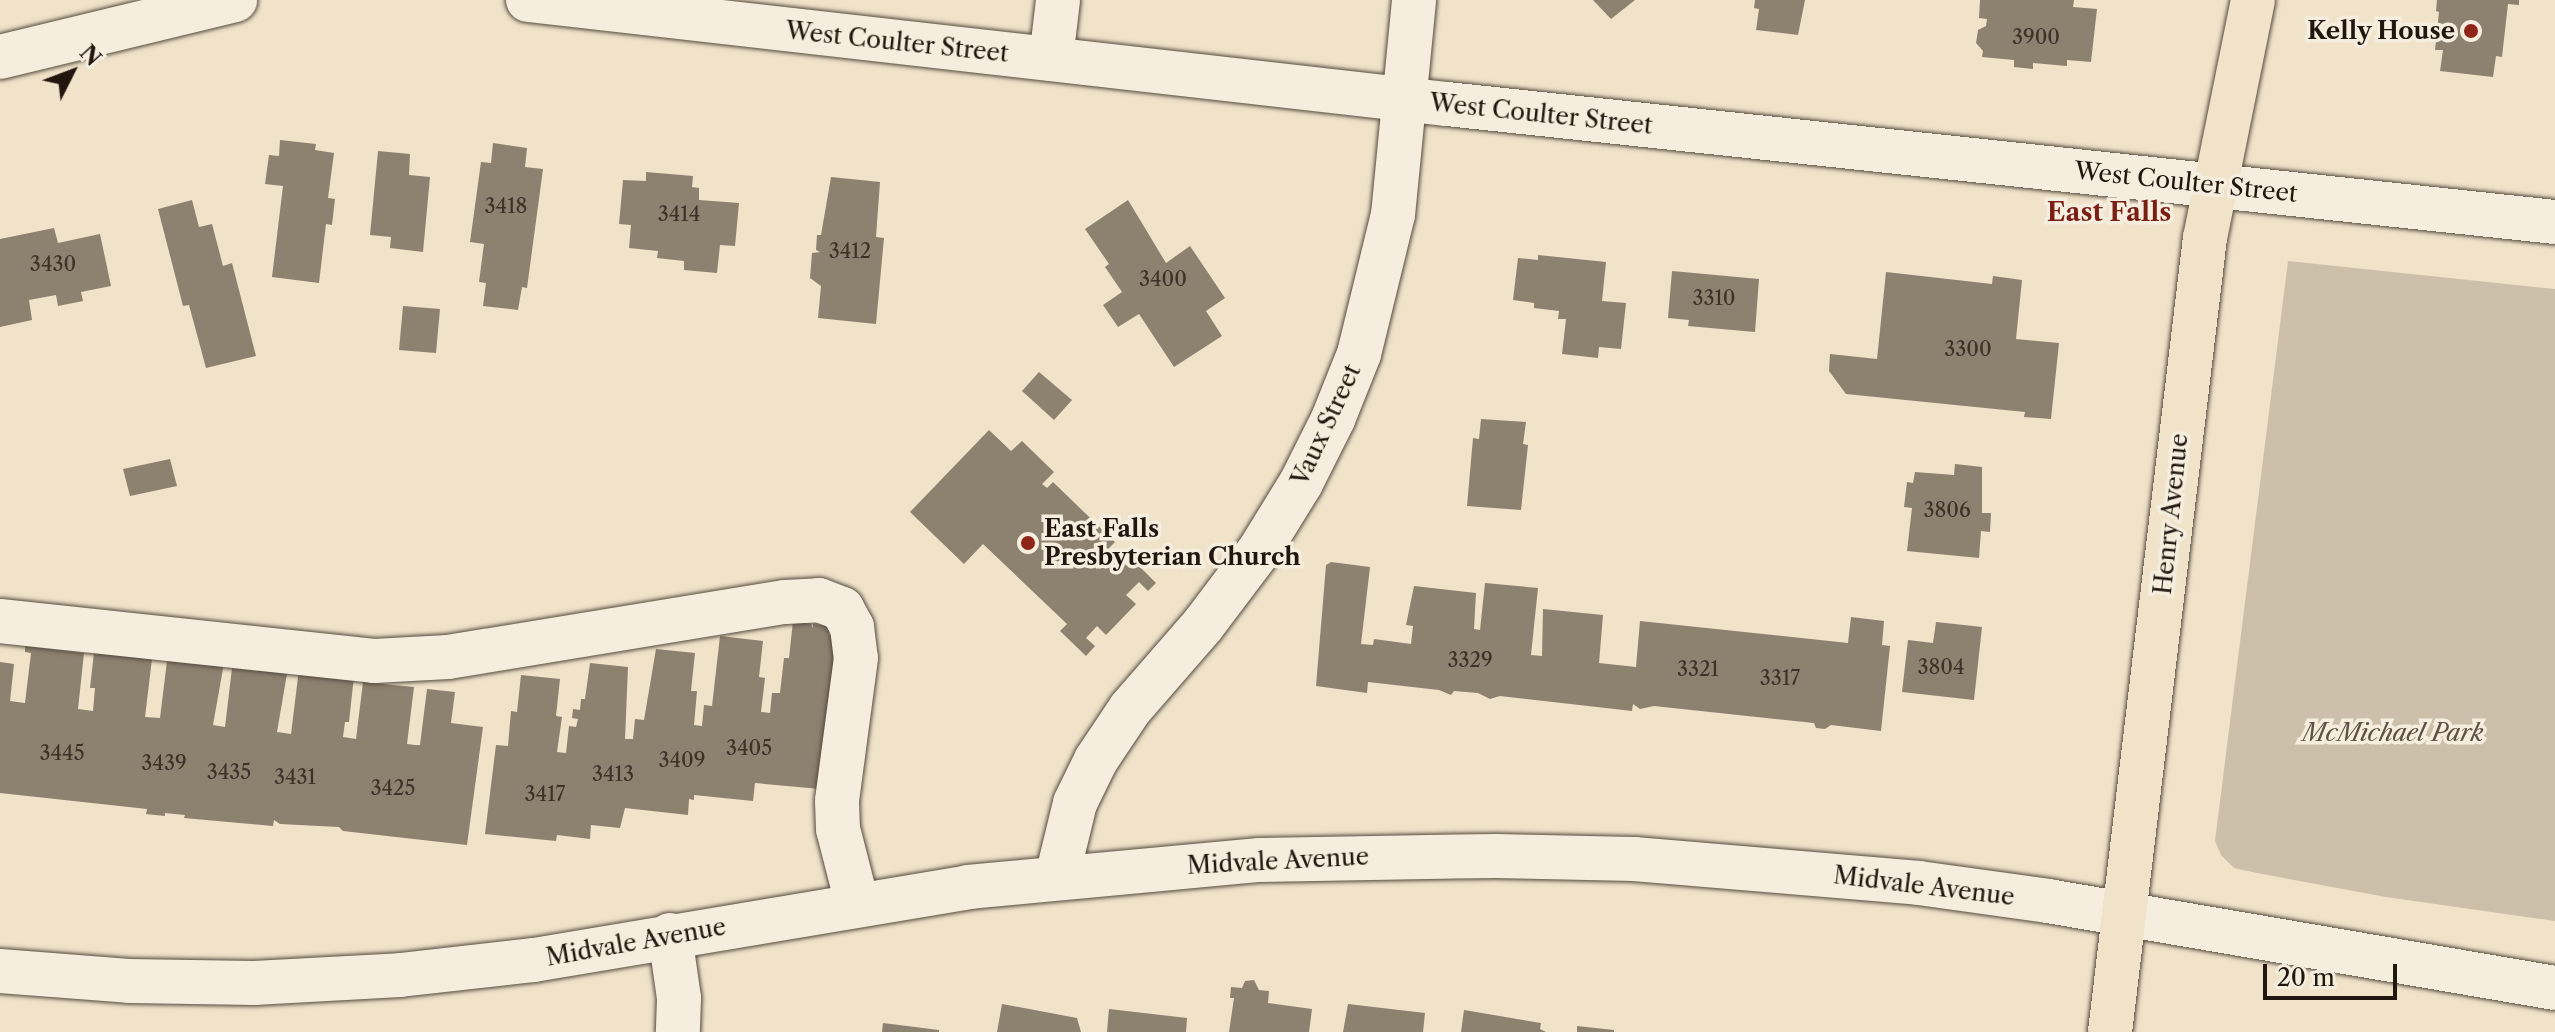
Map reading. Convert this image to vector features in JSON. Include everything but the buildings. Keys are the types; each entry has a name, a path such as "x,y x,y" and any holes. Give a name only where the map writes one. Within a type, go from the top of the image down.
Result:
{"main road":[{"name":"Henry Avenue","path":"2110,1032 2190,353 2214,185 2253,0"}],"street":[{"path":"0,57 235,0"},
{"name":"West Coulter Street","path":"528,0 2555,222"},
{"path":"1051,59 1058,0"},
{"name":"Vaux Street","path":"1057,877 1075,803 1111,734 1259,551 1301,483 1333,419 1359,354 1378,288 1393,215 1414,0"},
{"path":"0,621 374,661 448,657 785,602 819,600 842,609 852,627 856,658 837,801 838,829 857,903"},
{"name":"Midvale Avenue","path":"0,971 129,981 254,983 400,975 534,960 857,903 1057,877 1260,860 1391,855 1634,859 1919,883 2555,988"},
{"path":"670,935 679,998 678,1032"}],"green space":[{"name":"McMichael Park","path":"2288,261 2555,289 2555,921 2386,897 2234,868 2221,855 2215,841"}],"place":[{"name":"Kelly House","path":"2471,31"},
{"name":"East Falls Presbyterian Church","path":"1028,543"}],"district":[{"name":"East Falls","path":"2109,213"}]}
